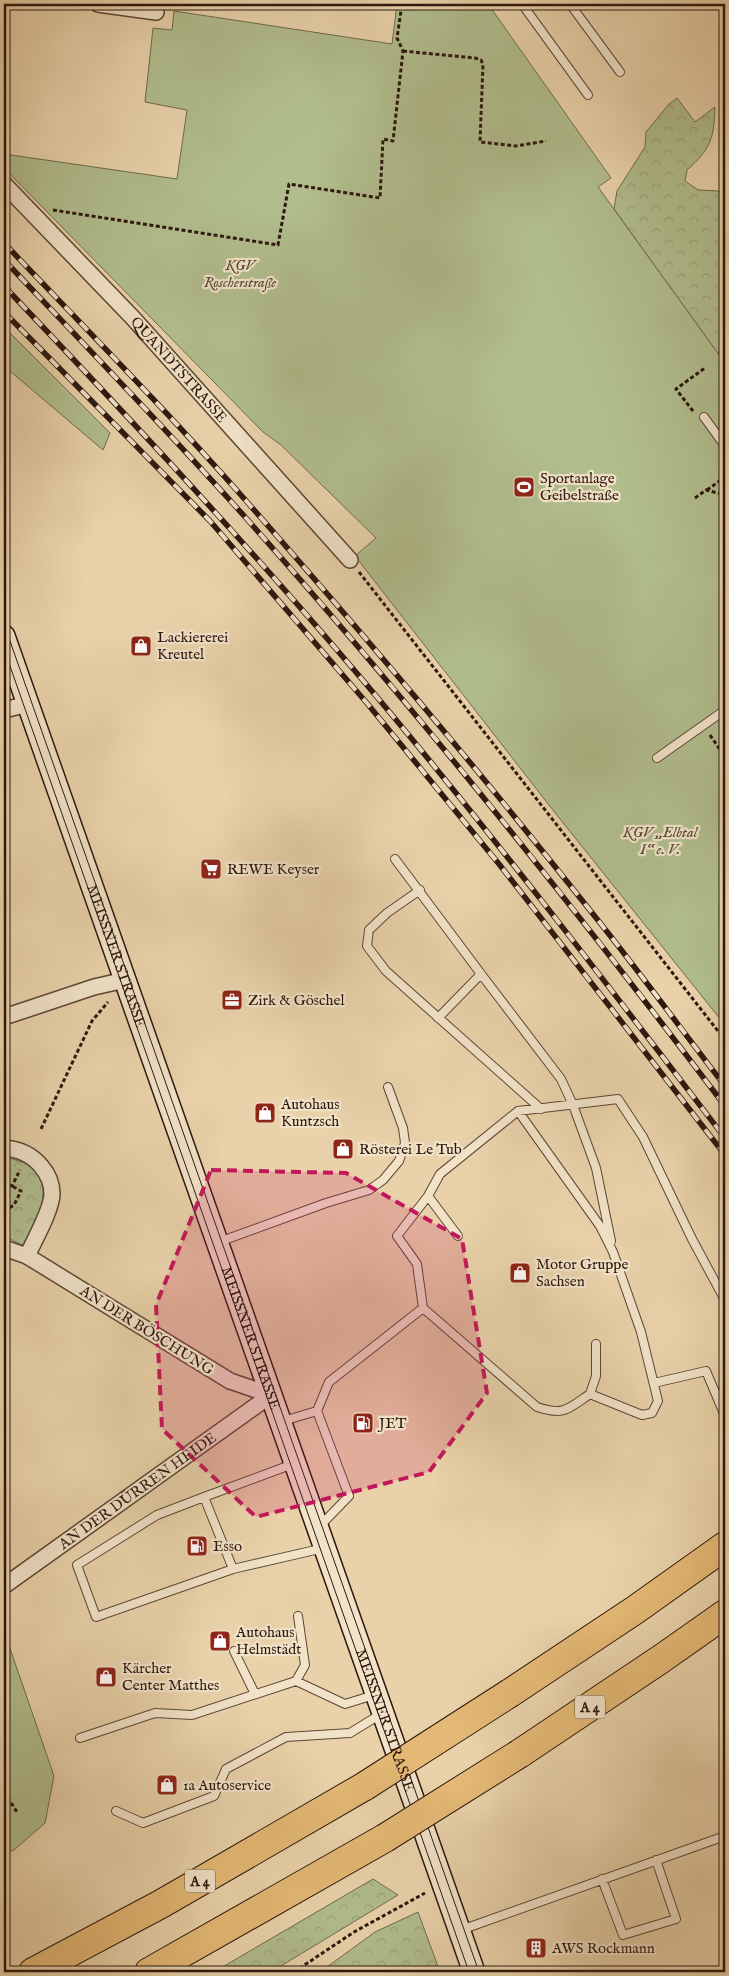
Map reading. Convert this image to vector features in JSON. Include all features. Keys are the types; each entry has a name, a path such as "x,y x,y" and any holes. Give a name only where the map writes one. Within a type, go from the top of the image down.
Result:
{"highway":[{"name":"A 4","path":"33,1972 161,1904 365,1786 635,1610 725,1546"},
{"name":"A 4","path":"149,1972 385,1838 527,1748 725,1614"}],"main road":[{"name":"MEISSNER STRASSE","path":"4,636 474,1972"}],"street":[{"path":"98,4 156,12"},
{"name":"QUANDTSTRASSE","path":"4,184 133,318 350,560"},
{"path":"4,710 28,704"},
{"path":"4,1017 94,987 125,980"},
{"path":"4,1148 16,1148 36,1160 51,1183 52,1196 27,1256"},
{"name":"AN DER BÖSCHUNG","path":"4,1248 27,1256 230,1381 271,1395"},
{"name":"AN DER DÜRREN HEIDE","path":"4,1586 271,1395"}],"lane":[{"path":"522,4 588,95"},
{"path":"570,4 620,72"},
{"path":"704,417 725,446"},
{"path":"657,758 725,710"},
{"path":"395,859 561,1079 573,1104 596,1168 613,1252"},
{"path":"420,890 387,913 369,930 368,946 386,971 540,1109"},
{"path":"438,1018 481,974"},
{"path":"217,1243 326,1203 369,1190 383,1180 399,1161 405,1143 404,1128 388,1087"},
{"path":"596,1344 596,1376 590,1394 568,1409 553,1412 537,1407 424,1308 417,1264 397,1236 428,1196 440,1174 518,1111 618,1099 643,1137 692,1238 725,1300"},
{"path":"518,1111 600,1226 613,1252 641,1332 658,1401 652,1413 642,1416 590,1394"},
{"path":"428,1196 458,1236"},
{"path":"295,1464 157,1515 77,1565 96,1617 233,1569 298,1554 321,1538 349,1496 317,1411 330,1382 424,1308"},
{"path":"654,1383 706,1371 725,1416"},
{"path":"280,1422 317,1411"},
{"path":"204,1497 233,1569"},
{"path":"296,1681 305,1665 298,1616"},
{"path":"234,1651 255,1694"},
{"path":"80,1738 155,1713 192,1715 296,1681 345,1704 380,1704"},
{"path":"116,1811 144,1822 214,1796 226,1769 286,1737 350,1733 380,1704"},
{"path":"460,1930 725,1836"},
{"path":"602,1879 623,1935 676,1919 656,1860"}],"path":[{"path":"30,210 44,209 278,245 289,184 380,198 382,139 393,141 403,51 397,38 402,4"},
{"path":"403,51 480,60 483,64 480,142 516,146 546,141"},
{"path":"704,417 700,420 676,389 705,368"},
{"path":"696,498 725,477"},
{"path":"706,490 725,495"},
{"path":"350,560 725,1040"},
{"path":"703,726 725,757"},
{"path":"41,1129 92,1021 125,980"},
{"path":"4,1205 9,1208 14,1205 21,1191 12,1186"},
{"path":"4,1792 16,1812"},
{"path":"294,1972 354,1932 443,1884"}],"highlighted area":[{"path":"211,1170 346,1173 462,1239 487,1393 429,1472 256,1517 162,1429 156,1305"}],"green space":[{"path":"397,4 488,4 611,178 598,187 725,363 725,1025 556,814 355,556 376,538 281,445 263,432 4,168 4,154 177,179 187,110 145,102 153,28 172,30 174,11 392,44"},
{"path":"677,98 695,122 715,107 714,127 710,142 701,156 687,170 685,181 698,190 718,191 725,198 725,363 614,209 617,191 645,147 646,132 669,104"},
{"path":"4,327 110,433 103,450 4,366"},
{"path":"9,1158 32,1165 44,1180 42,1207 24,1246 4,1236 4,1160"},
{"path":"4,1635 54,1776 45,1823 14,1850 4,1854"},
{"path":"373,1879 398,1895 271,1972 214,1972"},
{"path":"418,1912 440,1972 320,1972 375,1932"}],"tram line":[{"path":"4,624 479,1972"},
{"path":"4,649 469,1972"}],"railway":[{"path":"4,243 188,437 380,655 551,862 626,956 725,1086"},
{"path":"4,260 121,383 301,580 548,877 725,1106"},
{"path":"4,286 201,497 298,605 392,715 519,872 725,1138"},
{"path":"4,312 210,521 366,702 499,864 725,1155"}],"place":[{"name":"Sportanlage Geibelstraße","path":"524,487"},
{"name":"Lackiererei Kreutel","path":"141,646"},
{"name":"REWE Keyser","path":"211,869"},
{"name":"Zirk & Göschel","path":"232,1000"},
{"name":"Autohaus Kuntzsch","path":"265,1113"},
{"name":"Rösterei Le Tub","path":"343,1149"},
{"name":"Motor Gruppe Sachsen","path":"520,1273"},
{"name":"JET","path":"363,1423"},
{"name":"Esso","path":"197,1546"},
{"name":"Autohaus Helmstädt","path":"220,1641"},
{"name":"Kärcher Center Matthes","path":"106,1677"},
{"name":"1a Autoservice","path":"167,1785"},
{"name":"AWS Rockmann","path":"536,1948"}],"park label":[{"name":"KGV Roscherstraße","path":"240,274"},
{"name":"KGV „Elbtal I“ e. V.","path":"660,840"}]}
